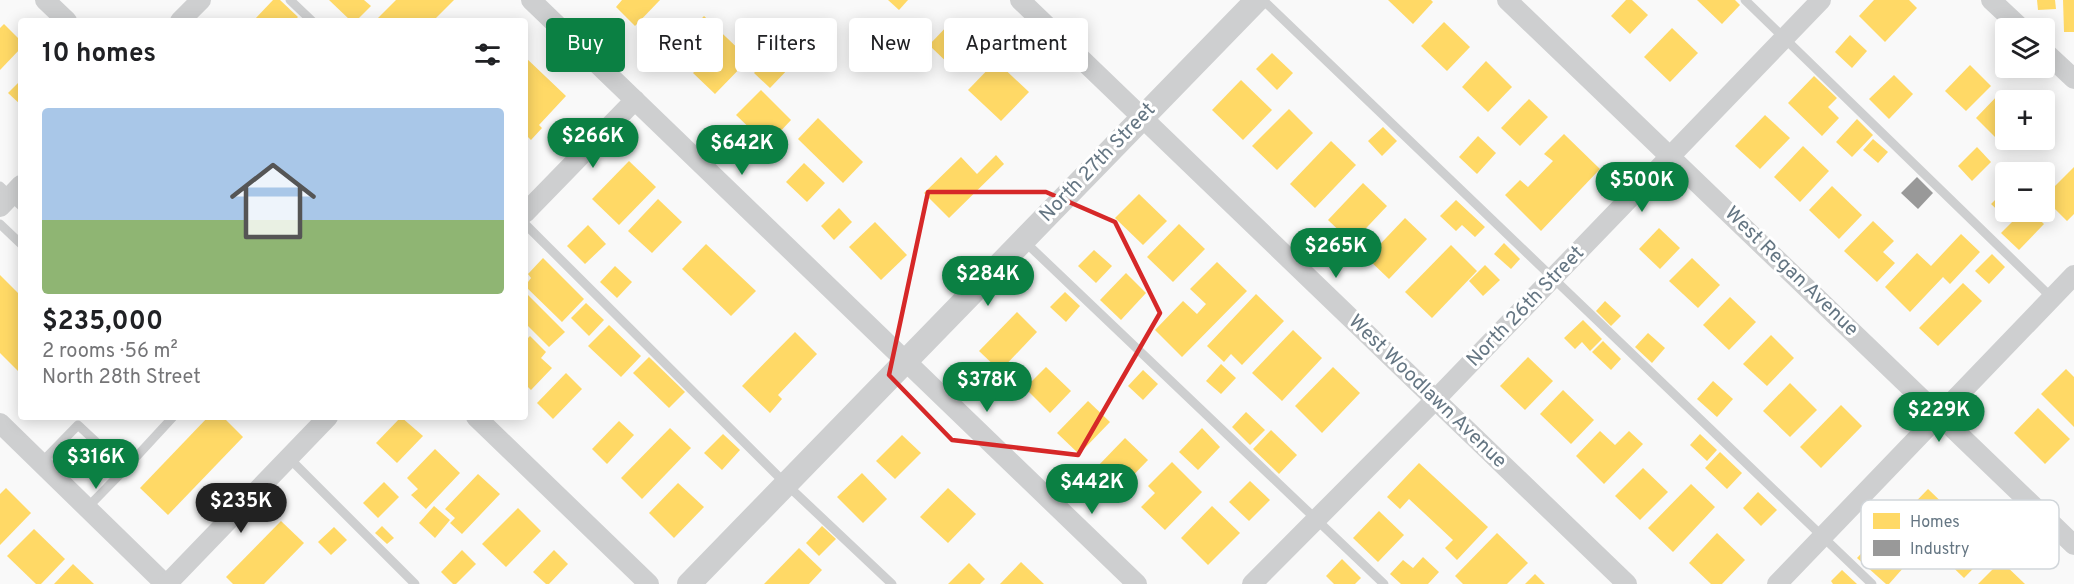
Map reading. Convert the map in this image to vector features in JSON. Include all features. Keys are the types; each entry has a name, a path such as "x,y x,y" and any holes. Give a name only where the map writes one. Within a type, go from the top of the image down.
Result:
{"street":[{"path":"45,0 64,18"},
{"path":"183,18 201,0"},
{"path":"531,0 1137,584"},
{"name":"West Woodlawn Avenue","path":"1020,0 1627,584"},
{"name":"North 27th Street","path":"689,584 1257,0"},
{"name":"West Regan Avenue","path":"1508,0 2027,500"},
{"name":"North 26th Street","path":"1252,584 1553,279 1821,0"},
{"path":"1991,0 2010,18"},
{"path":"2055,61 2074,78"},
{"path":"528,210 635,100"},
{"path":"1777,584 2074,275"},
{"path":"0,423 166,584 325,420"},
{"path":"479,420 649,584"},
{"name":"West Regan Avenue","path":"2059,531 2074,545"}],"lane":[{"path":"290,0 309,18"},
{"path":"1263,0 1872,584"},
{"path":"1745,0 2052,298"},
{"path":"0,224 18,241"},
{"path":"528,227 786,484 892,584"},
{"path":"1023,240 1384,584"},
{"path":"87,508 170,420"},
{"path":"41,463 78,425 125,469"},
{"path":"288,459 415,584"}],"highlighted area":[{"path":"928,192 1046,192 1115,222 1160,313 1078,455 952,440 889,375"}],"building: Homes":[{"path":"273,0 280,0 298,17 297,18 256,18"},
{"path":"329,0 364,0 371,6 359,18 348,18"},
{"path":"396,0 454,0 436,18 378,18"},
{"path":"622,0 660,0 643,18 637,18 635,26 616,7"},
{"path":"888,0 908,0 899,10"},
{"path":"1388,0 1431,0 1433,2 1413,24"},
{"path":"1626,0 1632,0 1648,15 1630,34 1611,16"},
{"path":"1697,0 1735,0 1740,5 1722,24"},
{"path":"1874,0 1909,0 1917,8 1885,42 1859,16"},
{"path":"2037,0 2055,0 2056,9 2038,10"},
{"path":"2063,0 2074,0 2074,32 2064,32"},
{"path":"1444,22 1470,47 1447,71 1421,46"},
{"path":"4,24 18,38 18,51 0,70 0,28"},
{"path":"1672,28 1698,53 1670,82 1644,57"},
{"path":"944,29 944,59 932,48 932,42"},
{"path":"723,34 735,46 736,72 715,94 693,73 723,72"},
{"path":"1850,35 1867,51 1852,68 1835,52"},
{"path":"1272,53 1293,73 1277,90 1256,69"},
{"path":"528,60 566,96 539,125 542,128 531,140 528,137"},
{"path":"1486,61 1512,87 1488,112 1462,87"},
{"path":"1970,65 1991,86 1966,111 1945,91"},
{"path":"755,72 785,72 770,88"},
{"path":"985,72 1008,72 1029,92 1001,121 968,90"},
{"path":"1894,75 1913,94 1889,119 1869,99"},
{"path":"1814,76 1837,98 1828,107 1839,118 1822,136 1788,103"},
{"path":"1241,80 1272,110 1243,140 1212,110"},
{"path":"18,83 18,102 8,93"},
{"path":"761,90 791,120 777,135 771,129 761,139 736,115"},
{"path":"1995,98 1995,137 1976,118"},
{"path":"1529,99 1548,117 1520,146 1501,128"},
{"path":"1289,109 1313,133 1277,170 1252,146"},
{"path":"1765,115 1790,138 1760,169 1735,146"},
{"path":"818,118 863,162 843,183 798,139"},
{"path":"1857,119 1873,135 1852,157 1836,142"},
{"path":"1383,127 1397,141 1382,156 1368,141"},
{"path":"1564,134 1600,169 1541,231 1505,195 1520,180 1528,187 1553,161 1544,154"},
{"path":"1478,136 1496,153 1477,174 1459,157"},
{"path":"1873,139 1888,152 1878,163 1863,150"},
{"path":"1331,141 1356,165 1315,208 1290,184"},
{"path":"1803,146 1829,171 1800,202 1774,177"},
{"path":"1977,147 1991,162 1972,181 1958,166"},
{"path":"996,155 1004,164 949,218 924,193 961,157 977,174"},
{"path":"629,161 656,187 619,225 592,199"},
{"path":"804,163 825,183 807,202 786,182"},
{"path":"2074,167 2074,214 2067,221 2055,209 2055,186"},
{"path":"1363,183 1387,206 1352,243 1328,220"},
{"path":"1832,186 1862,215 1839,239 1809,210"},
{"path":"1139,194 1167,221 1143,245 1115,218"},
{"path":"658,199 682,222 652,253 628,231"},
{"path":"1456,200 1485,227 1475,237 1462,225 1456,231 1440,216"},
{"path":"839,208 852,222 834,240 821,226"},
{"path":"1405,218 1427,239 1389,279 1367,258"},
{"path":"1873,221 1894,241 1883,252 1895,263 1877,282 1844,251"},
{"path":"875,222 907,255 881,280 849,247"},
{"path":"2012,222 2042,222 2044,224 2019,250 2001,233"},
{"path":"1179,224 1205,249 1173,282 1147,257"},
{"path":"588,225 606,244 585,264 567,246"},
{"path":"1659,228 1680,248 1660,269 1639,249"},
{"path":"1961,234 1980,252 1950,284 1943,277 1910,312 1885,287 1917,253 1931,266"},
{"path":"1504,243 1520,259 1511,269 1494,254"},
{"path":"706,244 756,291 731,316 682,269"},
{"path":"1451,245 1477,271 1432,318 1405,292"},
{"path":"1094,250 1112,266 1096,283 1078,266"},
{"path":"1992,254 2005,267 1989,284 1975,271"},
{"path":"543,258 584,299 562,322 528,289 528,282 531,278 528,274"},
{"path":"1692,258 1720,285 1698,308 1669,281"},
{"path":"1217,262 1247,291 1182,357 1155,330 1183,301 1197,314 1206,304 1190,289"},
{"path":"1485,265 1500,280 1483,296 1469,281"},
{"path":"615,266 632,282 617,298 600,282"},
{"path":"1126,273 1146,293 1121,320 1100,300"},
{"path":"0,275 18,293 18,371 0,353"},
{"path":"1963,283 1982,301 1938,346 1919,328"},
{"path":"1065,292 1080,306 1066,322 1050,307"},
{"path":"1256,294 1284,321 1242,365 1231,354 1224,362 1207,346"},
{"path":"528,295 565,332 549,347 528,326"},
{"path":"1730,297 1756,322 1729,350 1703,325"},
{"path":"1605,301 1621,316 1611,326 1596,311"},
{"path":"586,303 604,320 589,336 571,318"},
{"path":"1017,312 1037,332 1000,371 979,351"},
{"path":"1583,320 1602,339 1590,351 1582,342 1575,349 1564,338"},
{"path":"609,325 641,356 621,377 588,346"},
{"path":"1293,330 1322,358 1282,401 1252,373"},
{"path":"795,332 817,354 778,395 782,399 770,413 742,386"},
{"path":"1648,333 1665,348 1652,363 1635,347"},
{"path":"1771,335 1794,358 1767,386 1743,364"},
{"path":"530,336 546,352 541,358 552,368 531,390 528,387 528,338"},
{"path":"1603,341 1621,359 1611,370 1592,352"},
{"path":"649,357 685,392 669,408 633,373"},
{"path":"1528,357 1553,381 1525,410 1500,386"},
{"path":"1221,364 1236,378 1221,394 1206,381"},
{"path":"1046,367 1071,391 1050,413 1025,388"},
{"path":"1333,367 1360,393 1322,433 1295,406"},
{"path":"2066,369 2074,377 2074,427 2041,394"},
{"path":"1143,370 1158,384 1143,400 1128,386"},
{"path":"566,373 582,389 553,419 537,403"},
{"path":"1713,381 1733,399 1717,417 1697,399"},
{"path":"1790,383 1817,410 1790,437 1763,411"},
{"path":"1563,390 1594,420 1571,444 1540,414"},
{"path":"1088,401 1110,422 1079,454 1057,433"},
{"path":"1841,405 1862,426 1821,468 1800,447"},
{"path":"2038,408 2070,439 2045,464 2014,433"},
{"path":"1246,412 1265,430 1250,445 1232,427"},
{"path":"205,420 226,420 243,437 168,515 140,488"},
{"path":"398,420 404,420 423,436 397,463 376,443"},
{"path":"619,421 634,435 607,464 592,449"},
{"path":"670,428 691,448 642,499 621,478"},
{"path":"1202,428 1220,447 1198,470 1179,452"},
{"path":"1271,430 1297,455 1279,474 1253,449"},
{"path":"1600,431 1615,445 1629,431 1643,444 1604,484 1576,456"},
{"path":"723,434 740,450 722,470 704,453"},
{"path":"1700,434 1717,450 1707,461 1690,445"},
{"path":"902,435 921,453 895,479 876,461"},
{"path":"1125,438 1148,460 1119,490 1096,468"},
{"path":"435,449 460,473 426,509 411,495 418,489 407,478"},
{"path":"1720,452 1742,473 1727,489 1705,468"},
{"path":"1172,462 1202,492 1165,530 1141,507 1155,493 1148,486"},
{"path":"1419,463 1488,527 1457,560 1445,548 1453,540 1409,499 1400,509 1387,497"},
{"path":"1643,468 1668,492 1640,520 1615,496"},
{"path":"862,473 887,499 863,523 837,497"},
{"path":"478,474 500,494 462,534 450,523 455,518 445,509"},
{"path":"1250,481 1270,500 1249,521 1229,502"},
{"path":"384,482 399,497 378,518 363,503"},
{"path":"678,483 704,507 674,538 649,513"},
{"path":"1691,484 1715,507 1673,552 1648,528"},
{"path":"6,488 31,513 0,545 0,494"},
{"path":"948,488 976,514 948,543 920,517"},
{"path":"1928,489 1939,500 1917,500"},
{"path":"1758,492 1777,510 1761,526 1743,508"},
{"path":"434,506 450,520 435,538 419,523"},
{"path":"1212,506 1240,533 1208,565 1181,538"},
{"path":"518,508 541,531 506,567 482,544"},
{"path":"1379,511 1404,535 1378,562 1353,538"},
{"path":"281,521 304,543 264,584 233,584 226,577"},
{"path":"382,526 394,538 387,544 375,533"},
{"path":"822,526 836,539 819,556 806,543"},
{"path":"334,527 347,540 331,555 318,542"},
{"path":"34,529 65,559 41,584 36,584 7,556"},
{"path":"1497,533 1528,563 1507,584 1463,584 1455,576"},
{"path":"1717,533 1745,560 1722,584 1711,584 1689,563"},
{"path":"799,548 822,570 809,584 764,584"},
{"path":"462,550 476,564 456,584 453,584 441,572"},
{"path":"554,550 568,564 549,584 546,584 533,572"},
{"path":"1423,557 1439,572 1428,584 1401,584 1390,574 1403,560 1413,568"},
{"path":"1342,559 1361,578 1355,584 1334,584 1326,576"},
{"path":"1021,562 1044,584 1000,584"},
{"path":"969,563 985,579 980,584 948,584"},
{"path":"73,564 94,584 54,584"},
{"path":"1869,569 1902,569 1889,584 1886,584"},
{"path":"1955,569 1973,569 1964,578"},
{"path":"1993,569 2009,569 2025,584 1978,584"},
{"path":"1842,570 1857,584 1833,584 1831,581"},
{"path":"1535,574 1545,584 1525,584"}],"building: Industry":[{"path":"1917,177 1933,193 1918,209 1901,193"}]}
